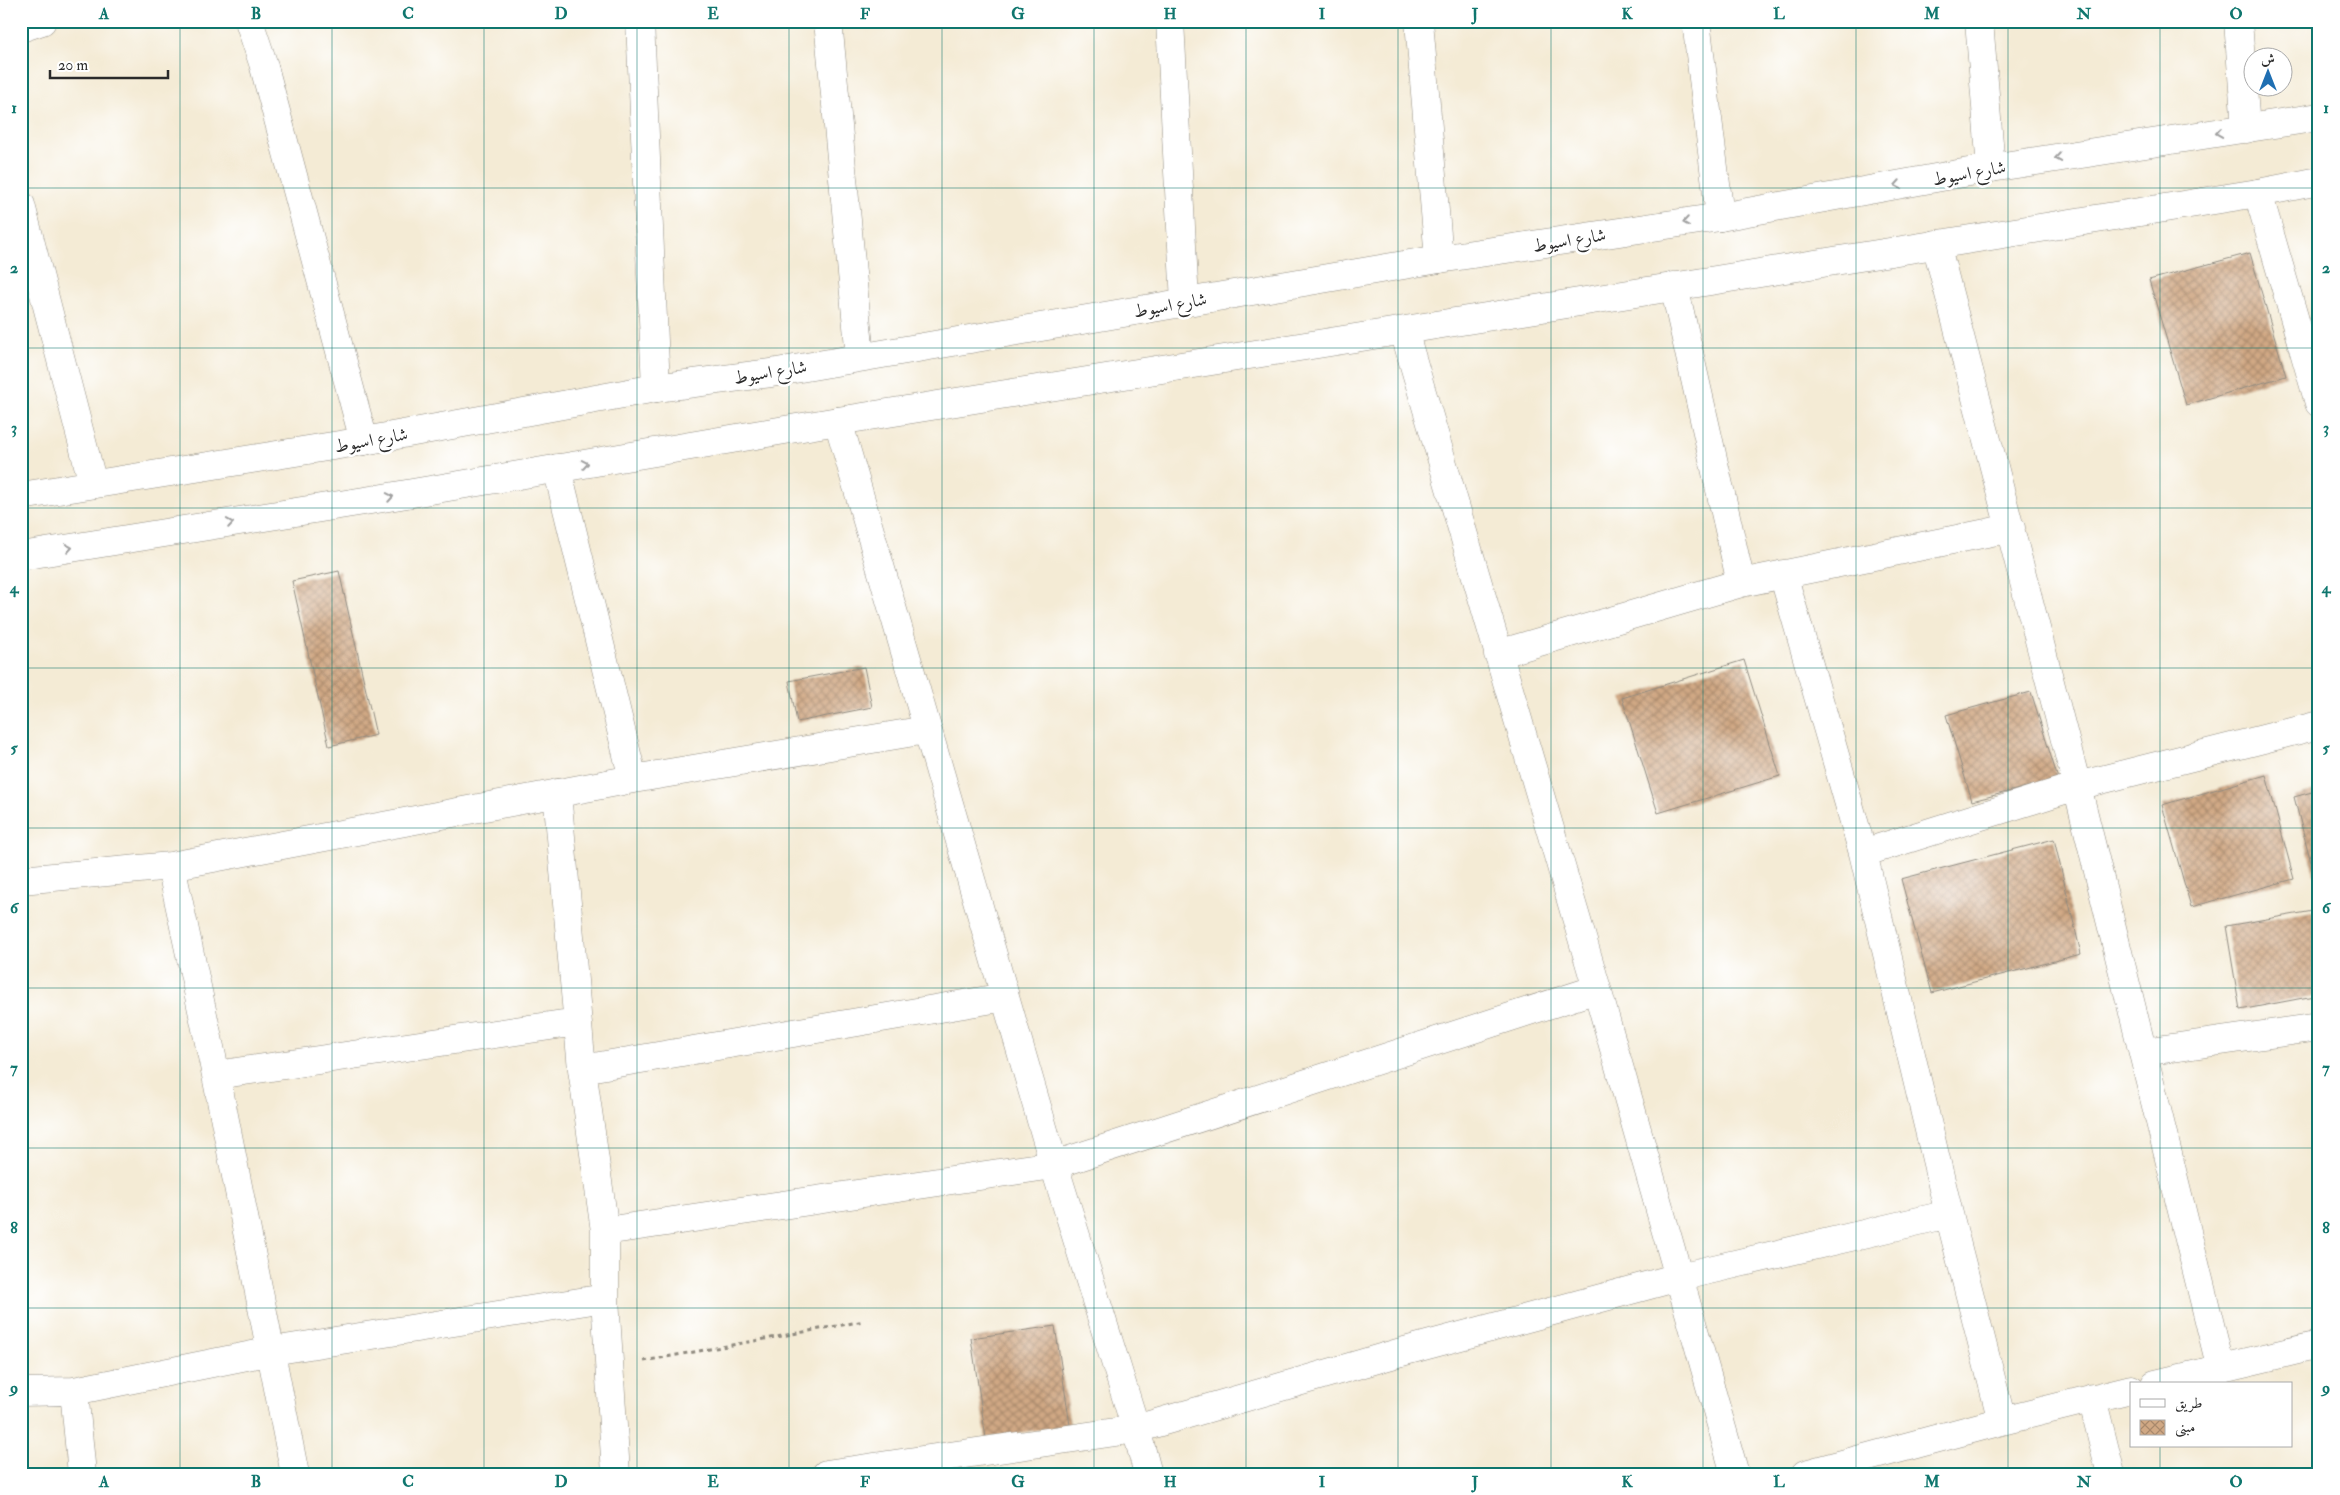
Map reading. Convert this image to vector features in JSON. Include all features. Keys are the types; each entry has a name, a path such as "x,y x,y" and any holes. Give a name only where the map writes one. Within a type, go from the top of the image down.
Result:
{"street":[{"path":"21,28 42,21"},
{"path":"249,21 266,72 364,441"},
{"path":"640,21 656,388"},
{"path":"828,21 860,357"},
{"path":"1170,21 1185,302"},
{"path":"1419,21 1439,260"},
{"path":"1696,21 1720,217"},
{"path":"1979,21 1991,168"},
{"path":"2238,21 2246,129"},
{"name":"شارع اسيوط","path":"21,496 364,441 656,388 771,373 1439,260 1720,217 1991,168 2319,117"},
{"path":"21,556 838,421 1404,332 1674,286 2319,182"},
{"path":"2258,193 2319,403"},
{"path":"21,205 93,484"},
{"path":"1936,244 2077,786 2221,1369"},
{"path":"1674,286 1741,584"},
{"path":"1404,332 1597,989 1735,1474"},
{"path":"838,421 926,730 1054,1165 1136,1429 1148,1474"},
{"path":"557,468 633,778"},
{"path":"1498,654 1741,584 2011,528"},
{"path":"1783,574 1863,853 1949,1214 2002,1421"},
{"path":"1863,853 2077,786 2319,725"},
{"path":"21,880 171,866 633,778 926,730"},
{"path":"557,793 576,1022 605,1232 605,1298 616,1474"},
{"path":"171,866 216,1075 295,1474"},
{"path":"605,1232 1054,1165 1597,989"},
{"path":"582,1069 1005,997"},
{"path":"216,1075 576,1022"},
{"path":"2143,1052 2319,1027"},
{"path":"826,1474 1136,1429 1405,1351 1680,1277 1949,1214"},
{"path":"21,1392 74,1391 272,1351 605,1298"},
{"path":"2164,1382 2319,1345"},
{"path":"1805,1474 2002,1421 2130,1389"},
{"path":"74,1391 82,1474"},
{"path":"2092,1398 2111,1474"}],"path":[{"path":"609,1367 864,1321"}],"building":[{"path":"2250,253 2286,376 2186,405 2149,280"},
{"path":"339,571 376,735 329,746 292,581"},
{"path":"1744,660 1780,776 1658,813 1622,698"},
{"path":"864,667 872,707 797,722 789,681"},
{"path":"2031,692 2058,779 1972,801 1946,715"},
{"path":"2266,775 2294,879 2191,907 2162,805"},
{"path":"2319,790 2319,877 2315,878 2294,797"},
{"path":"2054,839 2081,954 1932,993 1901,879"},
{"path":"2313,911 2319,948 2319,995 2240,1010 2226,926"},
{"path":"1055,1326 1070,1425 986,1438 971,1338"}]}
